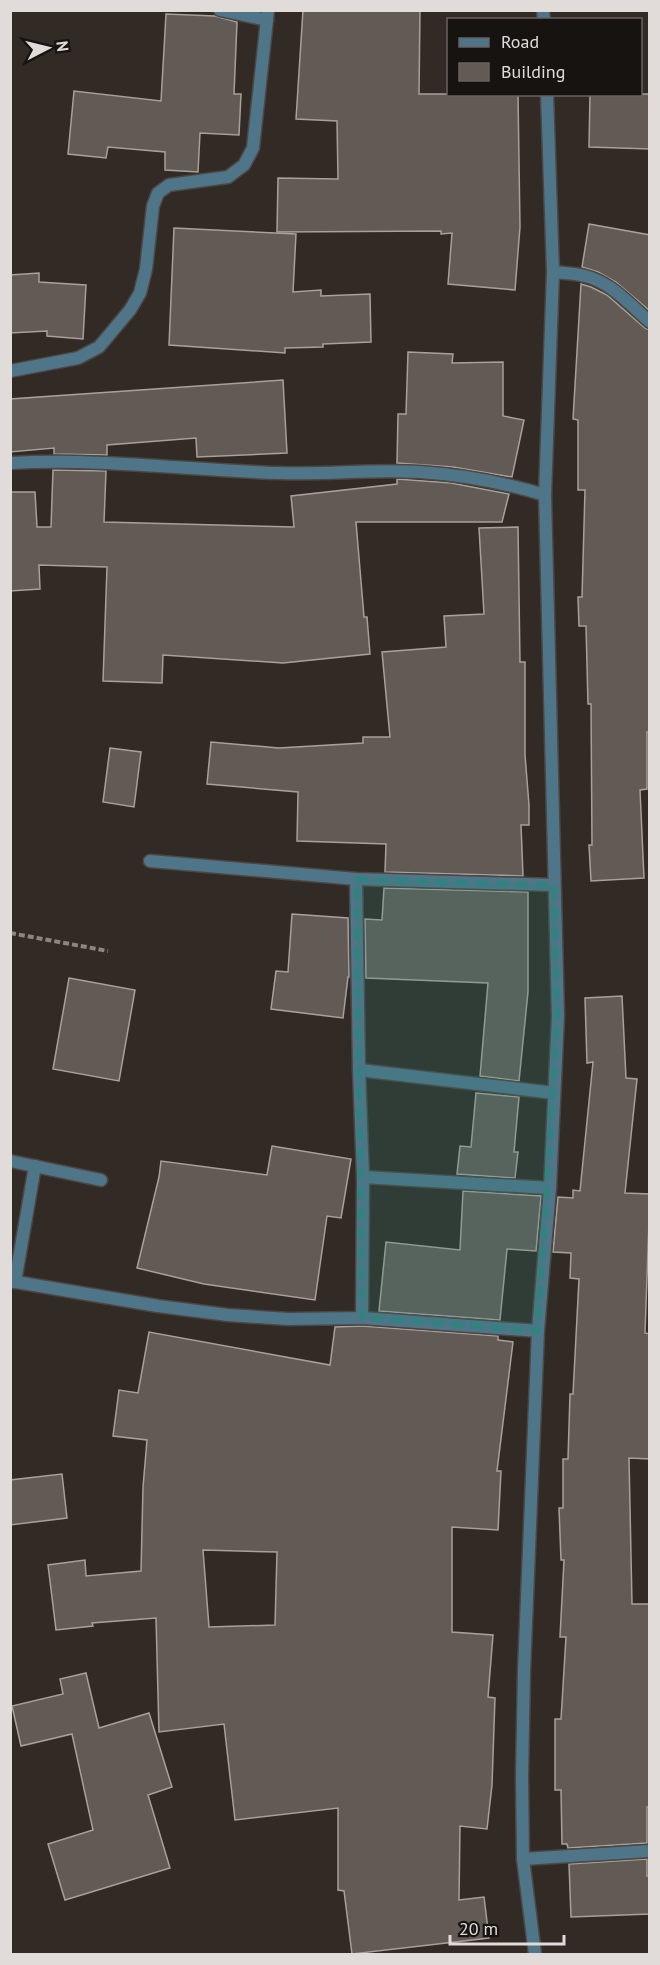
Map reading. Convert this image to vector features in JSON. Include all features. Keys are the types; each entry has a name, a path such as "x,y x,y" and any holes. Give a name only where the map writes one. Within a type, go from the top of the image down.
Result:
{"street":[{"path":"10,371 78,358 99,347 130,310 140,293 146,269 153,206 158,193 169,185 228,177 244,165 253,148 268,15 220,10"},
{"path":"535,1954 523,1859 524,1671 538,1331 550,1188 558,1016 545,495 553,272 547,96"},
{"path":"553,272 584,275 597,279 650,322"},
{"path":"10,463 57,460 124,462 281,473 418,472 481,478 507,483 545,495"},
{"path":"150,861 356,879 554,885"},
{"path":"356,879 358,1070 363,1177 362,1318"},
{"path":"358,1070 554,1094"},
{"path":"10,1161 101,1180"},
{"path":"35,1166 13,1282 228,1315 362,1318 538,1331"},
{"path":"363,1177 550,1188"},
{"path":"523,1859 650,1851"}],"path":[{"path":"10,933 108,951"}],"highlighted area":[{"path":"356,879 554,885 558,1016 538,1331 362,1318"}],"building":[{"path":"303,10 420,10 419,94 518,96 520,227 515,290 448,284 452,233 441,234 441,231 277,232 278,178 338,179 337,121 296,119"},
{"path":"166,14 215,16 237,22 234,94 241,94 239,135 200,133 198,172 165,170 165,152 108,147 106,158 68,154 74,91 161,101"},
{"path":"650,94 650,149 589,147 590,96"},
{"path":"589,224 650,235 650,311 616,282 598,272 582,267"},
{"path":"174,228 296,234 293,292 321,290 321,296 370,294 371,342 285,348 285,353 169,345"},
{"path":"39,273 39,282 86,285 83,339 47,336 47,331 10,333 10,275"},
{"path":"581,284 607,295 650,330 650,732 647,732 647,789 640,790 644,878 591,881 589,845 592,845 591,704 588,704 586,626 579,626 578,597 582,597 585,490 578,490 578,420 573,419"},
{"path":"408,352 453,354 452,363 503,362 503,416 524,420 512,477 453,467 397,463 398,414 406,414"},
{"path":"283,380 287,453 197,457 196,438 107,445 107,455 54,454 54,448 10,452 10,399"},
{"path":"53,470 106,471 104,522 294,527 291,496 397,484 397,479 451,483 509,494 502,522 356,522 364,617 367,617 370,654 283,663 163,655 162,683 103,681 107,567 39,565 40,589 10,591 10,492 35,492 37,527 51,527"},
{"path":"518,527 520,662 525,662 525,755 529,805 529,825 521,825 523,876 385,872 386,844 297,841 298,792 207,784 211,742 279,748 363,743 363,737 390,737 382,652 446,647 444,616 484,614 479,528"},
{"path":"110,748 141,752 134,807 103,802"},
{"path":"384,888 528,892 528,992 519,1081 480,1076 488,983 366,978 365,919 382,920"},
{"path":"292,914 348,918 349,977 343,1018 271,1009 276,971 288,972"},
{"path":"69,978 135,990 119,1081 53,1069"},
{"path":"622,996 626,1078 637,1079 625,1193 650,1194 645,1333 650,1334 650,1459 629,1458 632,1604 650,1604 650,1807 647,1807 647,1843 568,1848 567,1844 562,1844 561,1790 555,1790 555,1719 561,1719 566,1637 560,1637 564,1560 561,1560 559,1508 563,1508 563,1459 568,1459 570,1394 573,1394 579,1279 570,1278 571,1253 553,1252 558,1197 573,1198 573,1190 580,1191 593,1062 587,1063 585,998"},
{"path":"476,1093 519,1097 514,1152 518,1152 515,1178 457,1174 460,1146 471,1147"},
{"path":"272,1146 351,1159 341,1218 327,1216 315,1300 204,1284 137,1268 161,1161 267,1175"},
{"path":"463,1191 541,1196 536,1251 507,1249 500,1320 379,1311 386,1242 460,1250"},
{"path":"362,1326 498,1336 498,1340 513,1342 497,1471 501,1471 498,1530 452,1527 452,1632 493,1635 488,1697 495,1698 492,1785 487,1829 460,1826 459,1900 484,1897 489,1938 352,1954 344,1891 338,1890 338,1808 235,1820 224,1724 159,1732 156,1618 92,1623 93,1626 56,1630 48,1565 85,1560 86,1576 141,1571 143,1487 147,1440 113,1436 119,1390 138,1393 149,1332 330,1365 335,1327","holes":["203,1550 277,1552 275,1625 209,1627"]},
{"path":"62,1474 67,1518 10,1525 10,1480"},
{"path":"86,1673 99,1728 149,1713 172,1787 148,1795 170,1868 65,1900 48,1844 93,1830 72,1734 21,1746 12,1706 63,1694 60,1679"},
{"path":"647,1859 647,1876 650,1876 650,1914 571,1917 569,1864"}]}
